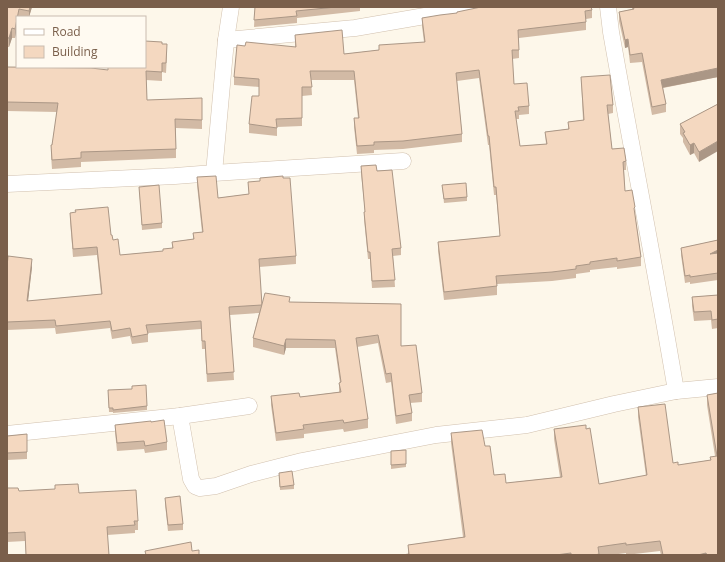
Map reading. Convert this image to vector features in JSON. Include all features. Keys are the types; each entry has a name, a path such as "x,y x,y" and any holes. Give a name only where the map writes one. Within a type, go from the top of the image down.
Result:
{"street":[{"path":"214,173 226,40 231,7"},
{"path":"226,40 355,28 477,7"},
{"path":"608,7 611,32 662,304 676,391"},
{"path":"7,184 175,176 403,161"},
{"path":"180,416 191,479 195,486 200,488 216,486 251,474 302,461 436,435 527,425 676,391 718,387"},
{"path":"7,434 180,416 249,406"}],"building":[{"path":"7,7 30,7 29,11 19,9 18,16 16,16 15,29 12,28 9,38 7,38"},
{"path":"255,7 336,7 296,11 297,16 254,20"},
{"path":"481,7 591,7 592,10 585,11 586,22 518,30 519,50 512,50 514,84 527,83 529,106 518,107 519,111 515,111 520,146 547,144 545,132 569,129 568,122 584,120 581,77 610,75 613,105 607,105 612,149 624,148 626,161 623,162 625,191 632,190 641,257 617,261 617,258 590,262 590,264 576,266 576,269 496,276 497,286 444,292 438,242 500,236 496,187 494,187 489,136 479,70 456,73 462,134 403,141 374,142 374,145 357,146 354,118 359,118 354,71 310,71 312,87 302,87 302,118 276,119 277,128 249,124 252,96 259,96 259,79 234,77 237,45 245,46 246,42 296,47 295,35 342,30 344,54 379,50 379,45 425,42 422,18 457,13"},
{"path":"633,7 718,7 718,68 661,80 666,104 652,107 642,53 630,55 628,39 625,40 619,12 634,9"},
{"path":"146,41 162,42 162,44 167,44 166,63 162,63 162,72 146,71 147,100 202,98 202,120 175,119 176,149 81,152 81,158 52,160 51,145 58,103 7,102 7,67 91,68 108,70 108,68 146,68"},
{"path":"718,104 718,141 699,152 694,143 690,145 680,124"},
{"path":"376,165 377,171 392,170 401,248 392,249 395,280 372,281 370,252 368,252 364,212 361,166"},
{"path":"216,176 218,198 249,194 248,182 260,181 260,178 283,176 283,178 290,178 296,256 259,259 262,305 229,307 234,372 207,374 205,341 202,341 201,321 146,325 148,334 132,337 130,328 112,331 110,321 56,326 55,320 7,322 8,256 32,259 27,301 102,294 97,247 73,249 70,213 76,212 75,210 108,207 111,235 113,240 118,239 120,255 163,251 163,249 173,248 172,242 194,239 193,233 203,232 197,177"},
{"path":"466,183 467,197 444,199 442,185"},
{"path":"159,185 162,223 142,225 139,187"},
{"path":"718,240 718,250 710,254 718,253 718,273 690,277 690,275 685,276 681,248"},
{"path":"265,293 290,297 289,302 401,304 401,346 416,345 422,393 409,395 412,413 396,416 391,373 386,374 378,335 356,338 368,419 344,423 343,420 303,425 304,429 276,433 271,396 299,393 300,397 341,392 339,383 341,382 335,340 286,339 284,346 253,338"},
{"path":"718,295 718,319 712,320 711,311 694,312 692,297"},
{"path":"146,385 147,406 113,410 113,408 109,408 108,390 132,389 132,386"},
{"path":"718,393 718,555 707,555 706,553 698,555 663,555 660,541 626,545 626,543 598,547 599,554 595,555 571,555 571,553 556,555 402,555 409,554 408,545 465,537 451,433 482,430 485,446 490,446 494,475 505,474 506,483 562,477 554,429 586,425 586,429 590,428 599,484 647,475 638,407 665,404 673,463 678,462 678,465 711,460 710,457 717,456 707,395"},
{"path":"164,420 167,442 145,446 144,441 117,443 115,425"},
{"path":"27,434 27,452 7,453 7,436"},
{"path":"406,450 406,464 391,465 391,451"},
{"path":"292,471 294,485 280,487 279,473"},
{"path":"78,484 79,493 136,490 138,521 134,521 135,525 107,527 109,555 26,555 25,532 7,533 7,488 18,488 19,491 55,489 55,485"},
{"path":"180,496 183,524 168,525 165,498"},
{"path":"191,542 192,551 199,550 199,555 146,555 145,551"}]}
